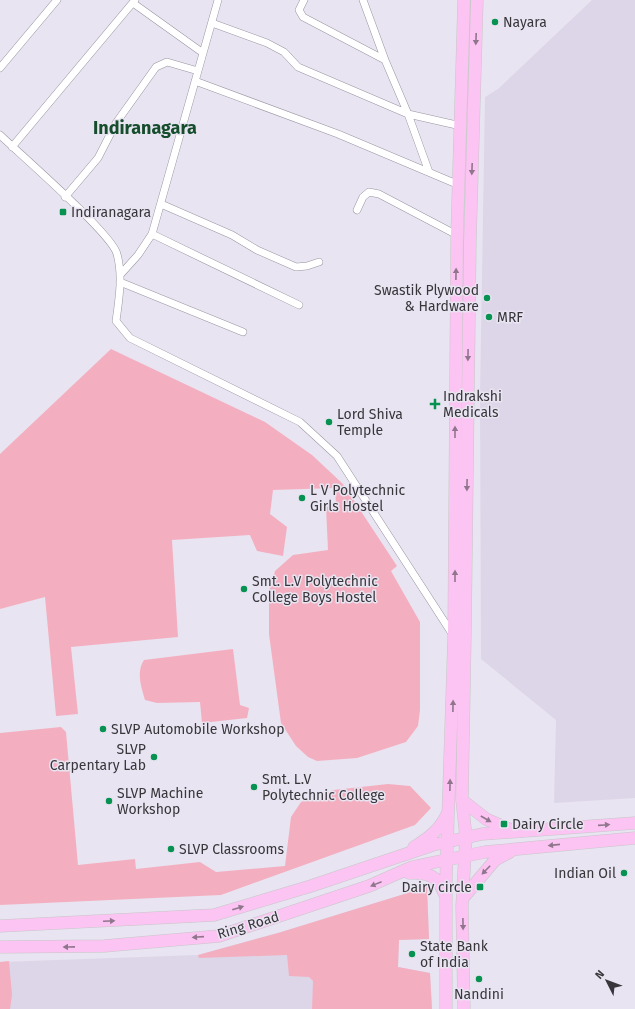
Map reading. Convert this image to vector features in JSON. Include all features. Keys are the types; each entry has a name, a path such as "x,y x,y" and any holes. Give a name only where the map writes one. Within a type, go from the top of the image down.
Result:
{"main road":[{"path":"464,0 457,235 456,330 462,800 466,837 463,898 464,1009"},
{"path":"446,1009 447,900 443,860 448,842 460,637 475,56 478,1"},
{"path":"462,56 475,56"},
{"path":"456,330 469,329"},
{"path":"462,800 486,819 514,832"},
{"path":"400,856 434,834 443,823 450,808"},
{"name":"Ring Road","path":"0,926 214,915 433,845 466,837 635,823"},
{"name":"Ring Road","path":"0,947 104,946 219,936 368,886 402,873 412,867 485,852 635,838"},
{"path":"463,898 495,860 514,849"},
{"path":"402,873 421,872 431,876 440,884 447,900"},
{"path":"172,939 173,917"},
{"path":"446,978 464,978"}],"street":[{"path":"0,68 57,0"},
{"path":"120,278 152,234 218,0"},
{"path":"304,0 300,10 302,17 385,60"},
{"path":"363,0 429,172"},
{"path":"12,147 134,2 203,53"},
{"path":"212,23 267,43 284,52 298,67 408,114 461,126"},
{"path":"65,197 98,158 116,123 156,67 167,62 198,70"},
{"path":"195,81 338,134 459,185"},
{"path":"0,136 100,229 117,252 120,278 116,321 130,338 300,422 337,456 460,637"},
{"path":"357,210 363,197 369,192 378,194 457,235"},
{"path":"161,204 232,235 257,250 296,267 307,266 318,262"},
{"path":"152,234 299,305"},
{"path":"120,278 243,332"}],"shaded area":[{"path":"592,0 635,0 635,798 554,803 556,720 481,659 480,395 485,97 498,89"},
{"path":"111,349 265,422 312,455 343,484 397,566 391,571 420,622 420,710 418,726 406,742 357,758 317,761 308,757 296,746 281,723 269,634 269,591 275,571 293,555 328,550 326,507 336,505 335,488 273,490 270,514 287,527 283,556 257,551 250,535 172,540 178,637 71,647 78,714 56,716 45,597 0,609 0,454"},
{"path":"233,649 240,705 249,708 247,718 202,723 200,702 157,703 145,700 140,675 140,669 144,660"},
{"path":"61,727 66,732 78,865 135,859 136,869 200,862 216,872 285,866 291,817 301,802 334,790 388,784 410,786 431,808 415,825 221,895 0,905 0,733"},
{"path":"427,887 429,939 399,940 398,967 430,973 432,1009 0,1009 0,962 198,955 278,933"},
{"path":"427,887 429,939 399,940 398,967 430,973 432,1009 312,1009 313,981 309,977 289,976 287,955 199,958 198,955 278,933"},
{"path":"9,961 12,995 10,1009 0,1009 0,962"}],"place":[{"name":"Nayara","path":"495,22"},
{"name":"Indiranagara","path":"63,212"},
{"name":"Swastik Plywood & Hardware","path":"487,298"},
{"name":"MRF","path":"489,317"},
{"name":"Indrakshi Medicals","path":"435,404"},
{"name":"Lord Shiva Temple","path":"329,422"},
{"name":"L V Polytechnic Girls Hostel","path":"302,498"},
{"name":"Smt. L.V Polytechnic College Boys Hostel","path":"244,589"},
{"name":"SLVP Automobile Workshop","path":"103,729"},
{"name":"SLVP Carpentary Lab","path":"154,757"},
{"name":"Smt. L.V Polytechnic College","path":"254,787"},
{"name":"SLVP Machine Workshop","path":"109,801"},
{"name":"Dairy Circle","path":"504,824"},
{"name":"SLVP Classrooms","path":"171,849"},
{"name":"Indian Oil","path":"624,873"},
{"name":"Dairy circle","path":"480,887"},
{"name":"State Bank of India","path":"412,954"},
{"name":"Nandini","path":"479,979"}],"district":[{"name":"Indiranagara","path":"145,128"}]}
